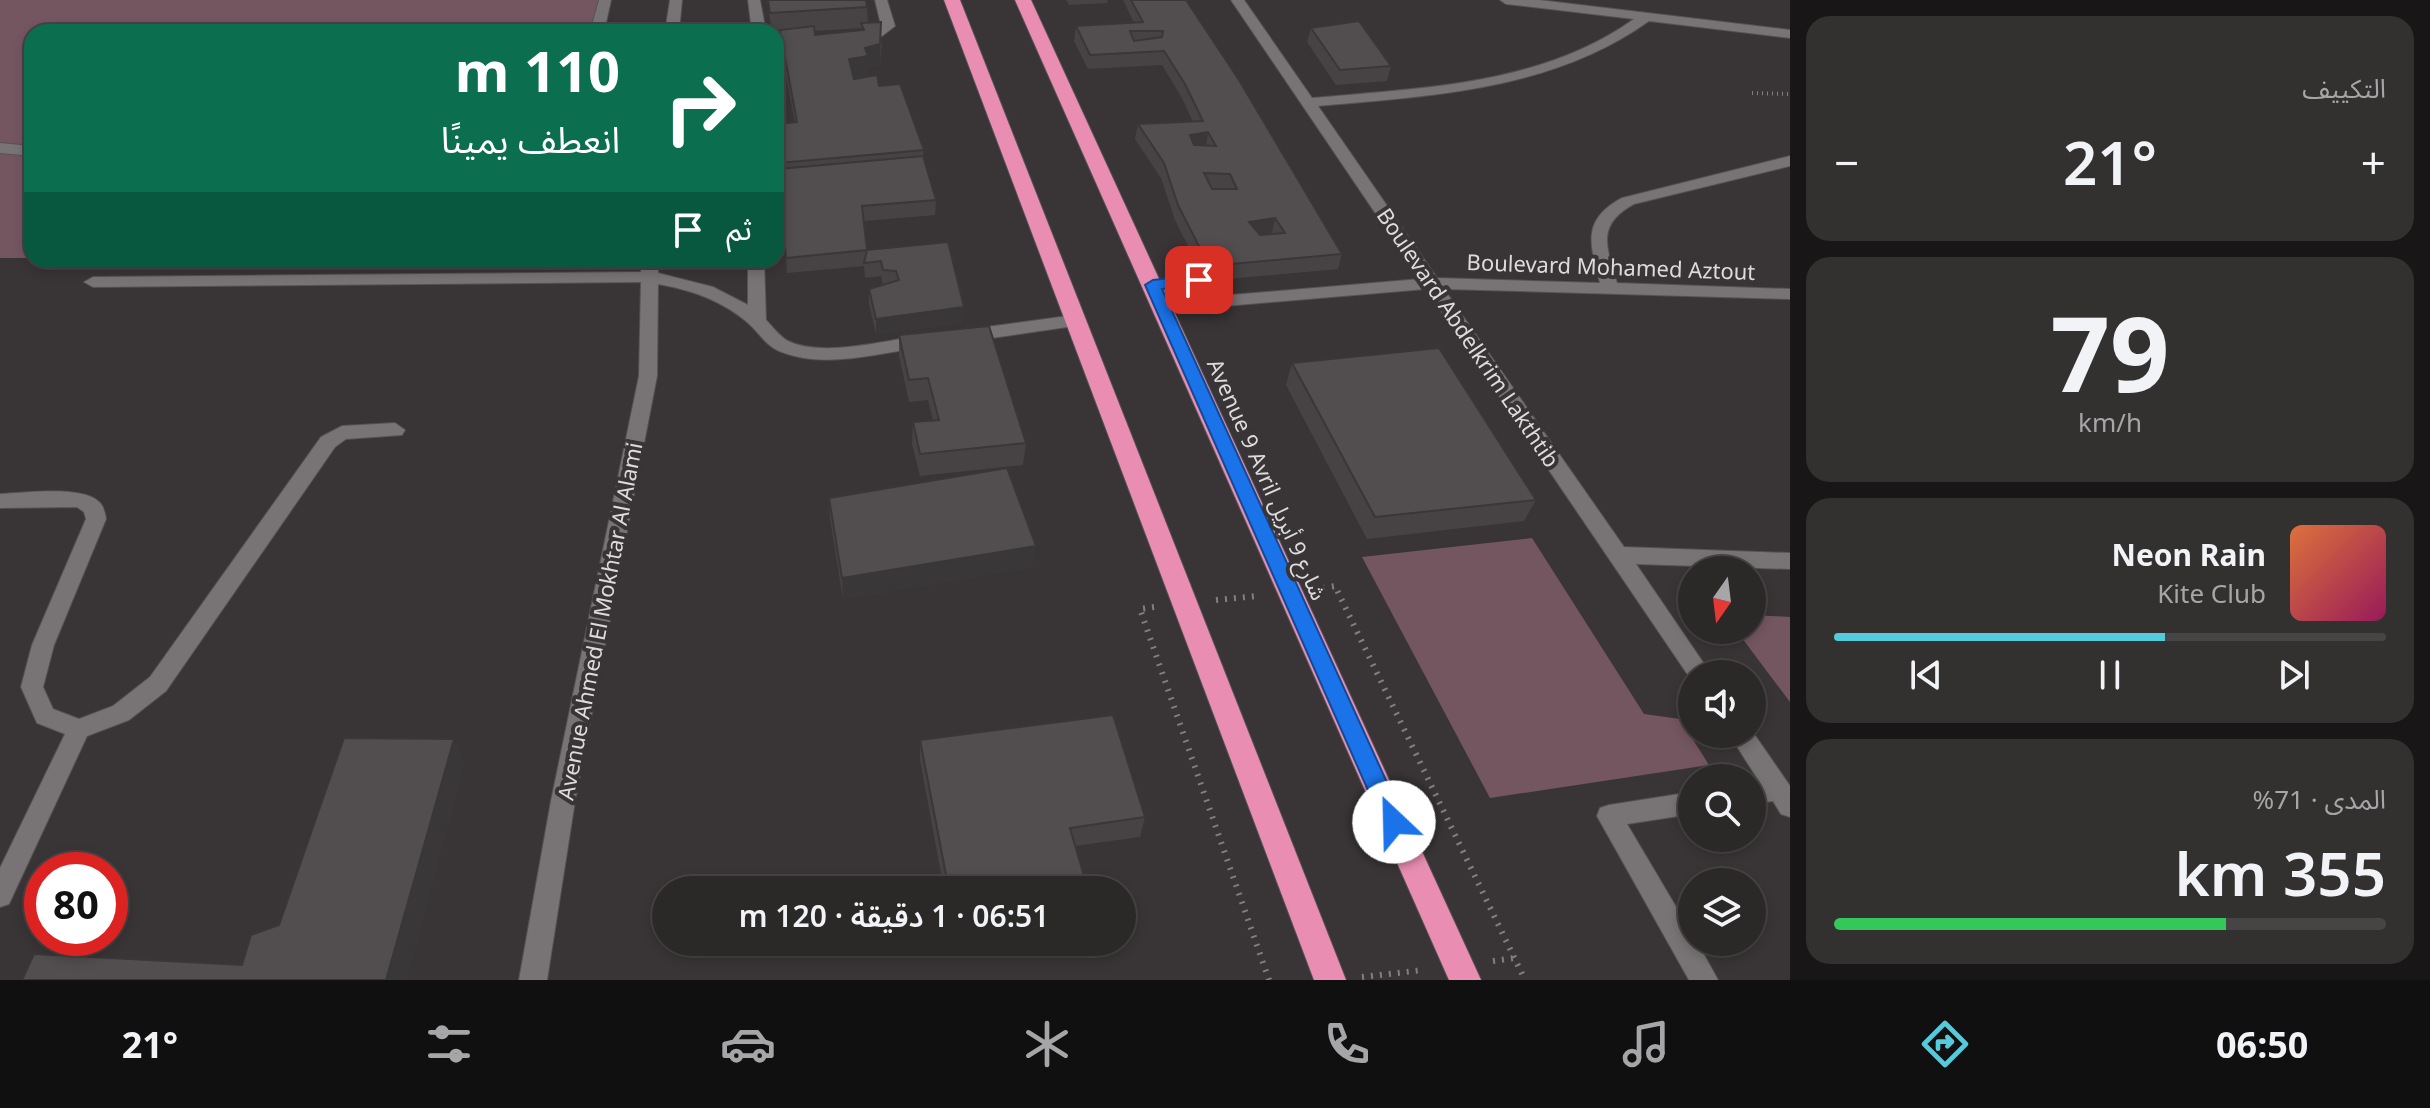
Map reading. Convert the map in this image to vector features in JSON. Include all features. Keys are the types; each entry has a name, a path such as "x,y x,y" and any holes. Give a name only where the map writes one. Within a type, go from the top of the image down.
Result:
{"highway":[{"path":"952,0 1330,980"},
{"name":"Avenue 9 Avril شارع 9 أبريل","path":"1023,0 1465,980"}],"street":[{"path":"599,24 605,0"},
{"path":"673,24 676,0"},
{"path":"754,0 758,24"},
{"path":"846,37 883,32 888,26 881,0"},
{"name":"Boulevard Abdelkrim Lakthtib","path":"1237,0 1690,660"},
{"path":"1506,0 1790,34"},
{"path":"1308,103 1448,87 1548,67 1613,41 1645,18"},
{"path":"0,148 24,150"},
{"path":"1610,287 1598,237 1600,220 1611,208 1790,161"},
{"path":"93,282 650,268 706,288 757,321 770,338 790,348 825,352 1075,321"},
{"name":"Avenue Ahmed El Mokhtar Al Alami","path":"533,980 563,801 648,376 650,268"},
{"path":"756,268 757,321"},
{"name":"Boulevard Mohamed Aztout","path":"1153,285 1199,280 1214,302 1432,283 1790,294"},
{"path":"0,501 81,500 93,508 96,519 43,645 32,687 45,716 79,729 121,713 158,684 328,442 342,433 395,430"},
{"path":"1618,555 1790,561"},
{"path":"0,895 79,729"},
{"path":"1751,748 1784,797"},
{"path":"1678,805 1609,816 1704,980"}],"path":[{"path":"1752,93 1790,94"},
{"path":"1269,980 1140,609 1335,586 1525,980"}],"shaded area":[{"path":"0,0 607,0 602,24 24,24 24,258 0,258"},
{"path":"1532,538 1644,714 1678,719 1678,748 1698,748 1708,764 1678,764 1678,770 1490,798 1362,557"},
{"path":"1766,616 1790,617 1790,702 1766,670 1766,660 1758,660 1746,644 1766,644"}],"building":[{"path":"768,0 866,0 867,7 770,13"},
{"path":"1131,0 1186,0 1239,80 1342,254 1209,266 1178,205 1164,163 1138,124 1203,121 1185,84 1164,51 1090,55 1076,26 1143,22","holes":["1130,31 1163,31 1162,37 1134,41","1208,132 1216,146 1194,145 1190,135","1204,173 1230,174 1237,189 1212,189","1275,218 1285,233 1260,235 1249,222"]},
{"path":"1359,21 1391,66 1340,70 1311,28"},
{"path":"881,22 880,44 865,48 868,56 849,59 854,79 877,75 879,86 900,84 924,150 784,163 784,123 797,122 784,52 784,30 814,26 815,35 864,30 861,23"},
{"path":"923,156 936,200 862,206 867,250 786,258 784,169"},
{"path":"948,242 964,307 876,319 869,289 899,280 896,271 883,270 881,261 864,263 867,250"},
{"path":"989,326 1026,443 920,454 913,422 939,420 928,378 909,380 899,335"},
{"path":"1439,348 1536,500 1375,517 1292,363"},
{"path":"1007,468 1036,546 842,578 829,498"},
{"path":"1113,715 1145,817 1070,828 1084,876 946,876 920,740"},
{"path":"344,738 454,739 386,980 22,980 33,956 242,965 251,935 279,925"}],"route":[{"path":"1199,280 1153,285 1394,822"}]}
